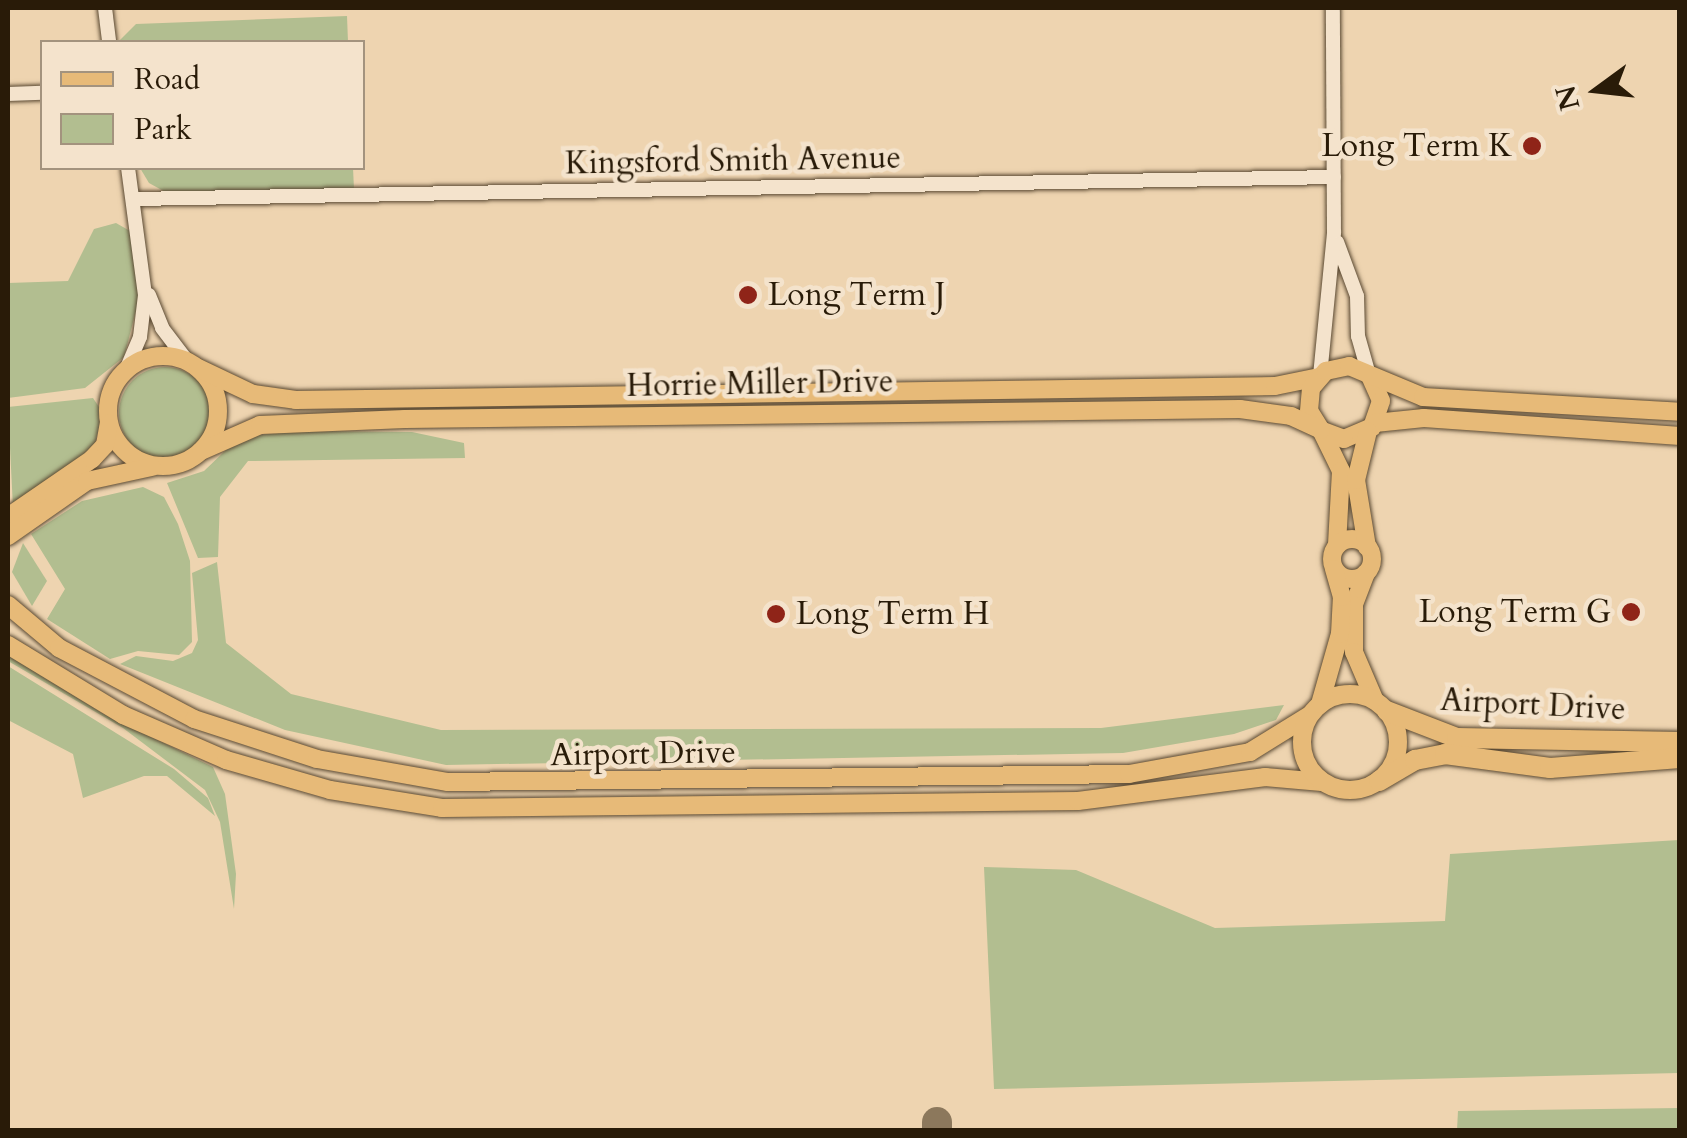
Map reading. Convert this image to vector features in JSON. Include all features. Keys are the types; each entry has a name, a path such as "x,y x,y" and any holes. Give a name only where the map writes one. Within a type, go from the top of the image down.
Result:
{"highway":[{"name":"Airport Drive","path":"1381,706 1457,738 1680,742"},
{"name":"Airport Drive","path":"1379,781 1414,760 1444,754 1550,768 1680,758"}],"main road":[{"path":"8,517 92,459 105,444 112,390 126,370 162,356 193,365 215,394 218,414 201,450 162,466 87,482 8,536"},
{"name":"Horrie Miller Drive","path":"193,365 253,394 296,400 1275,386 1319,376"},
{"path":"1370,376 1382,402 1356,480 1368,547 1366,573 1357,590 1354,652 1398,748 1379,781 1351,791 1322,782 1302,751 1340,634 1334,569 1341,471 1308,403 1319,376 1350,366 1424,397 1680,412"},
{"name":"Horrie Miller Drive","path":"201,450 260,425 405,419 1203,409 1276,412 1321,431"},
{"path":"1321,431 1344,439 1372,427 1424,418 1680,436"},
{"path":"109,421 128,453 162,466"},
{"path":"1337,545 1352,539 1368,547"},
{"path":"1334,569 1349,579 1366,573"},
{"name":"Airport Drive","path":"8,605 59,648 194,719 317,759 448,782 533,786 1130,774 1250,752 1315,710"},
{"name":"Airport Drive","path":"8,645 122,715 226,760 330,790 442,808 1058,802 1265,777 1322,782"},
{"path":"1315,710 1351,694 1381,706"}],"street":[{"path":"105,8 109,40"},
{"path":"1319,376 1334,232 1333,8"},
{"path":"8,94 40,93"},
{"path":"126,370 144,314 144,274 128,170"},
{"name":"Kingsford Smith Avenue","path":"134,199 1334,177"},
{"path":"1334,232 1353,281 1370,376"},
{"path":"144,274 157,319 193,365"}],"green space":[{"path":"347,16 348,40 120,40 136,24"},
{"path":"141,170 353,170 354,189 169,194 149,183"},
{"path":"116,223 130,231 139,299 124,357 85,388 8,398 8,283 68,281 94,229"},
{"path":"165,367 182,371 197,381 207,396 211,413 207,430 197,445 182,455 165,459 148,455 133,445 123,430 119,413 123,396 133,381 148,371"},
{"path":"93,398 103,413 93,451 13,508 8,407"},
{"path":"298,431 412,432 464,443 465,458 248,461 220,497 218,557 198,558 167,483 204,471 227,449 259,435"},
{"path":"143,487 164,497 190,561 192,642 179,655 138,651 110,659 47,619 65,589 31,534 82,501"},
{"path":"23,543 47,581 32,606 12,572"},
{"path":"217,562 226,643 291,694 441,730 1101,728 1284,705 1276,720 1234,734 1123,753 446,765 285,730 120,664 136,656 173,661 192,653 198,640 192,573"},
{"path":"8,655 102,713 213,767 225,794 236,874 234,909 220,822 205,790 123,728 8,661"},
{"path":"8,666 174,769 208,798 215,816 167,776 144,776 83,798 73,754 8,720"},
{"path":"1679,840 1679,1073 994,1089 984,867 1076,870 1215,928 1445,921 1450,854"},
{"path":"1679,1108 1679,1130 1457,1130 1458,1111"}],"taxiway":[{"path":"937,1122 937,1130"}],"place":[{"name":"Long Term K","path":"1532,146"},
{"name":"Long Term J","path":"748,295"},
{"name":"Long Term G","path":"1631,612"},
{"name":"Long Term H","path":"776,614"}]}
